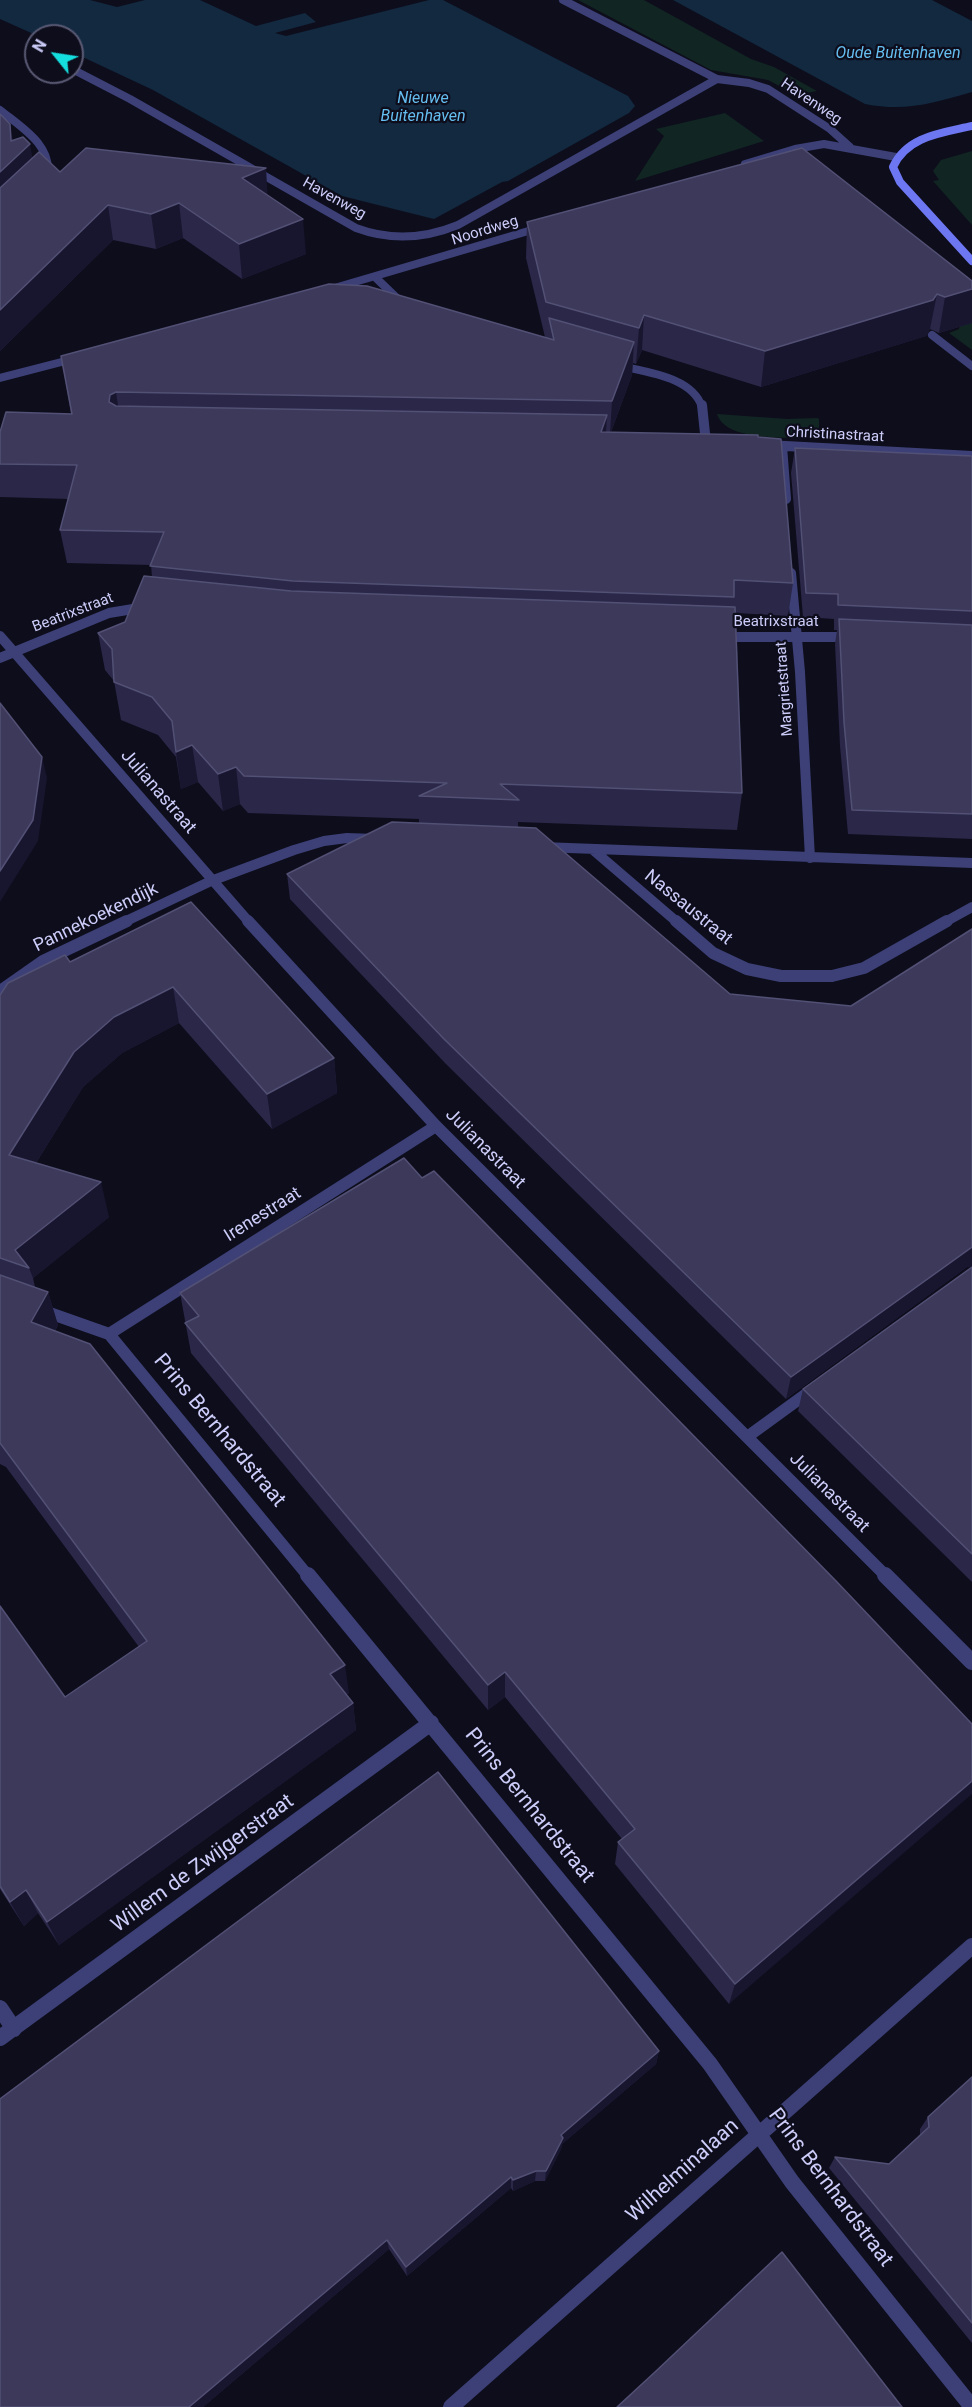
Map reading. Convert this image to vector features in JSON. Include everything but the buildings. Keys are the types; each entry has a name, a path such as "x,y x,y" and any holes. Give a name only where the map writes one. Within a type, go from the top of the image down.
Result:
{"street":[{"name":"Havenweg","path":"562,0 717,79 755,84 768,89 830,129 851,148"},
{"name":"Havenweg","path":"84,75 356,228 374,235 398,238 431,235 458,225 717,79"},
{"path":"0,110 45,152 50,170 40,188"},
{"path":"972,126 911,144 897,157 893,167 900,182 972,261"},
{"path":"733,167 814,145 851,148 897,157"},
{"name":"Noordweg","path":"323,291 553,224"},
{"path":"375,277 396,299 408,304"},
{"path":"932,335 972,366"},
{"path":"0,378 81,357"},
{"path":"604,361 692,389 697,394 703,410 701,443 716,443"},
{"name":"Christinastraat","path":"760,445 972,456"},
{"path":"782,446 787,513"},
{"name":"Margrietstraat","path":"790,558 810,858"},
{"name":"Beatrixstraat","path":"0,658 109,613 135,607 155,607"},
{"name":"Julianastraat","path":"0,636 211,881 436,1126 972,1662"},
{"name":"Beatrixstraat","path":"707,636 857,638"},
{"path":"211,881 324,841 347,838 382,840"},
{"name":"Nassaustraat","path":"534,847 972,863"},
{"name":"Nassaustraat","path":"592,849 713,953 747,969 781,976 831,976 864,968 891,955 972,907"},
{"name":"Pannekoekendijk","path":"0,992 44,961 211,881"},
{"name":"Irenestraat","path":"109,1334 436,1126"},
{"path":"22,1304 109,1334"},
{"name":"Prins Bernhardstraat","path":"109,1334 710,2064 792,2182 972,2407"},
{"path":"747,1437 822,1383"},
{"name":"Willem de Zwijgerstraat","path":"0,2038 431,1723"},
{"name":"Wilhelminalaan","path":"451,2407 972,1946"},
{"path":"0,2007 14,2029"}],"green space":[{"path":"578,0 644,0 751,59 774,67 817,91 796,95 768,80 711,70"},
{"path":"725,113 764,141 635,181 664,136 656,129"},
{"path":"972,151 972,225 933,181 939,180 933,171 941,160"},
{"path":"965,304 972,309 972,350 949,333 959,329"},
{"path":"717,414 787,419 817,418 819,419 819,438 778,438 746,434 733,430 723,423"}],"water":[{"name":"Nieuwe Buitenhaven","path":"0,0 90,0 117,7 145,0 200,0 256,26 305,13 316,22 275,33 286,36 429,0 443,0 628,96 635,106 629,113 508,181 502,182 434,219 342,196 153,90 84,58 84,24 24,24 24,30 0,19"},
{"name":"Oude Buitenhaven","path":"673,0 932,0 972,21 972,92 907,107 865,104"}]}
